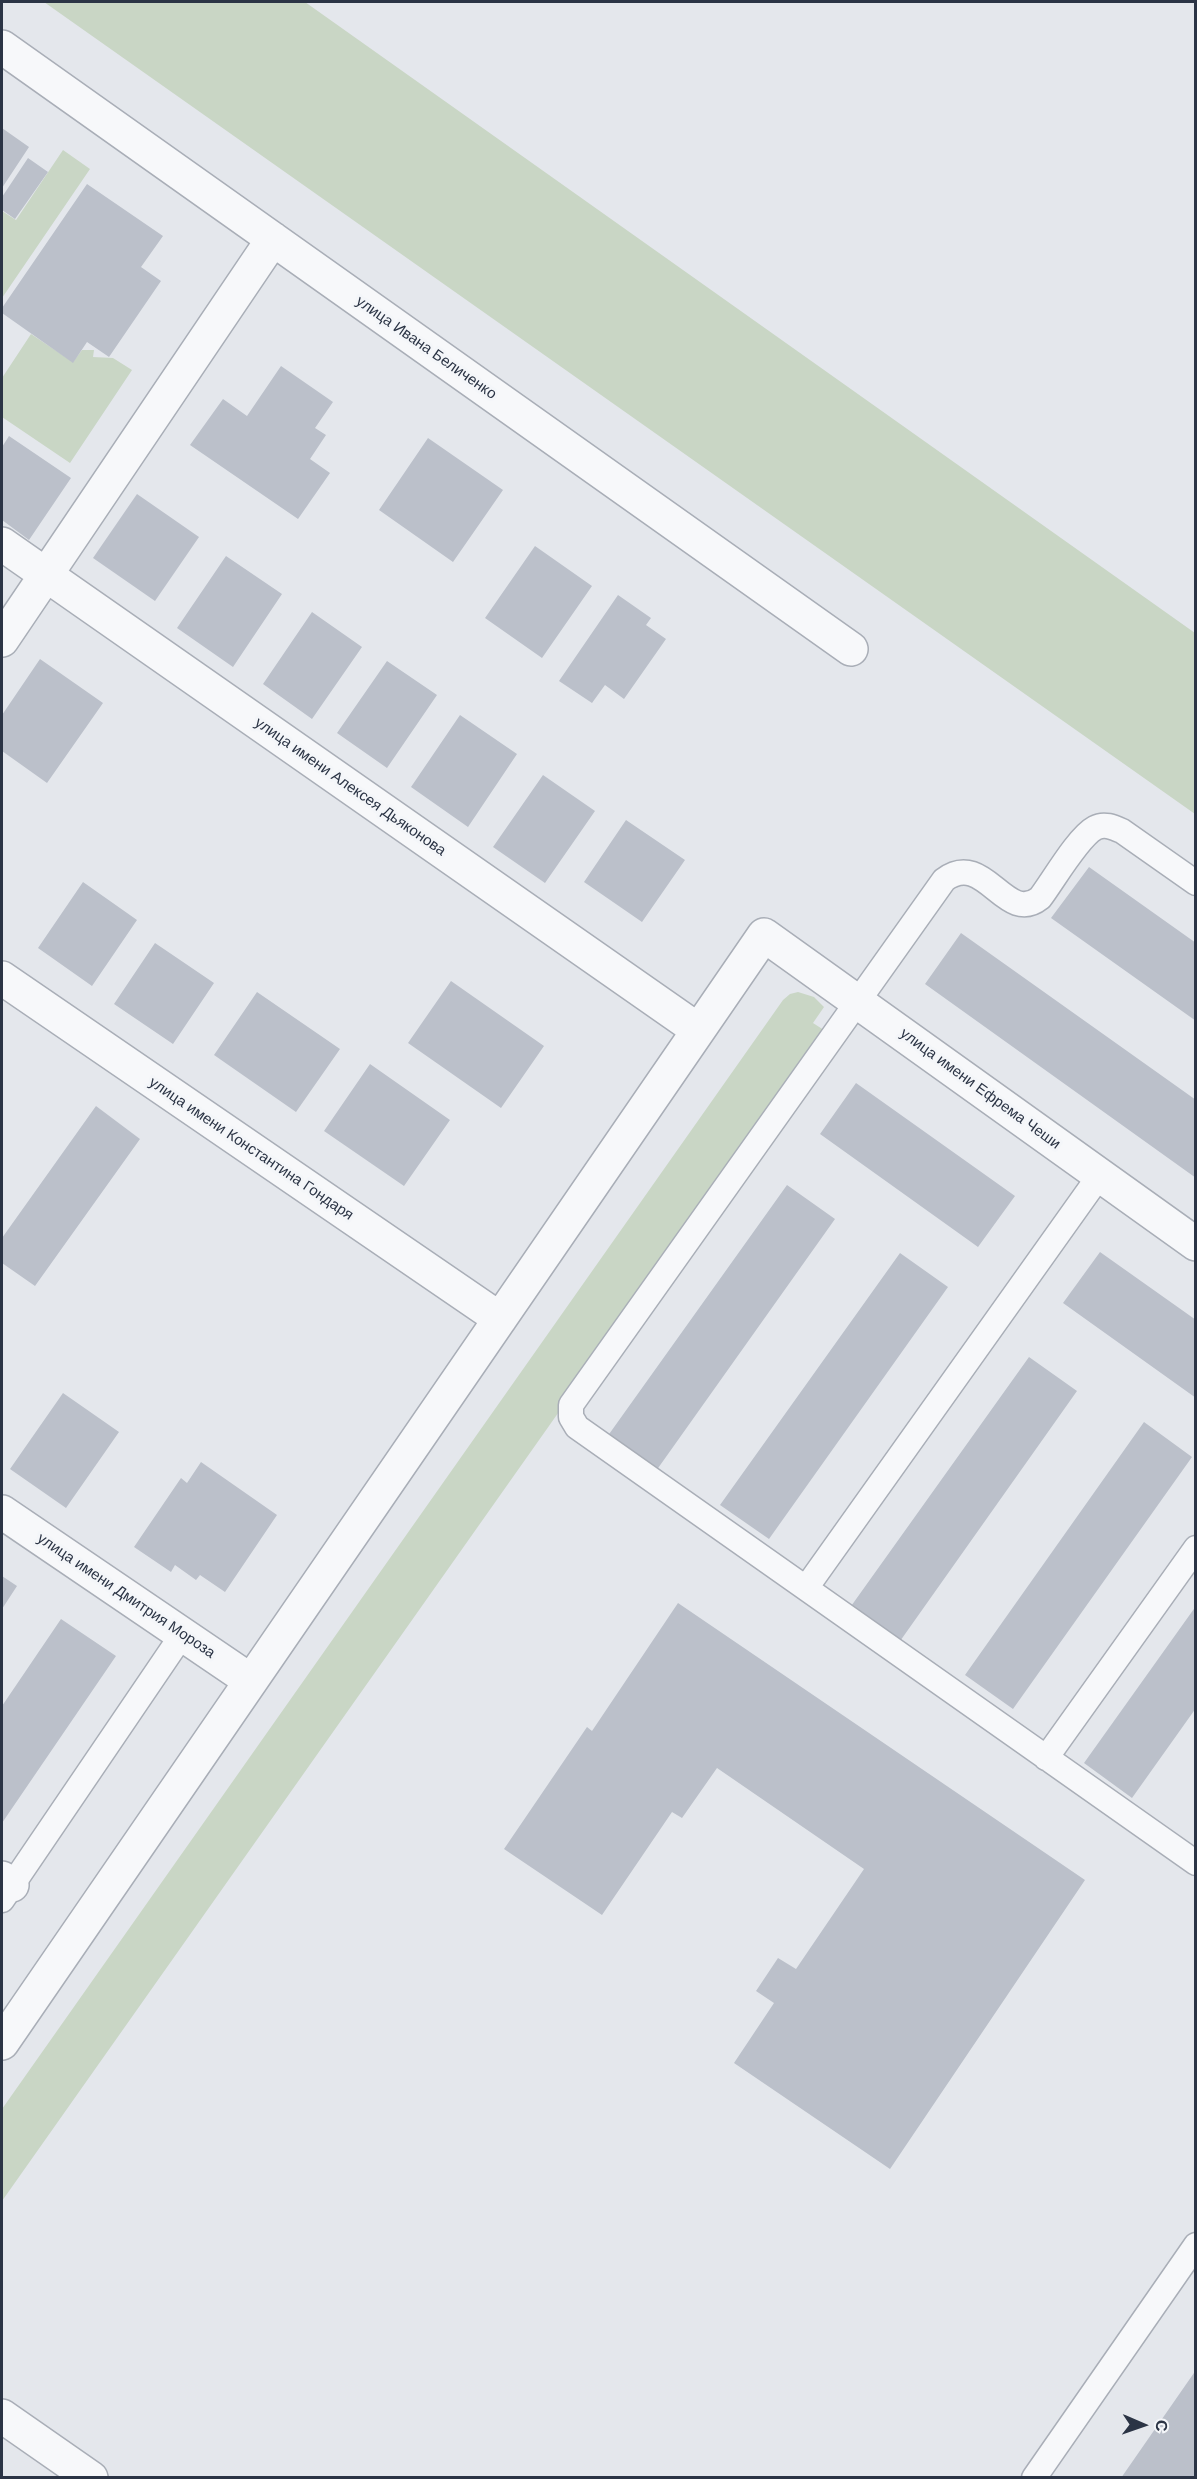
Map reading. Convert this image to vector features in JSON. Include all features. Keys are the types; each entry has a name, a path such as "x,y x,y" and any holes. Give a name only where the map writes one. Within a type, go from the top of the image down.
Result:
{"street":[{"name":"улица Ивана Беличенко","path":"2,47 851,649"},
{"path":"2,640 273,239"},
{"name":"улица имени Алексея Дьяконова","path":"2,544 698,1030"},
{"name":"улица имени Ефрема Чеши","path":"698,1030 764,935 1196,1244"},
{"name":"улица имени Константина Гондаря","path":"2,978 500,1319"},
{"path":"2,2043 698,1030"},
{"name":"улица имени Дмитрия Мороза","path":"2,1512 251,1681"},
{"path":"2,2416 90,2478"}],"lane":[{"path":"1196,882 1122,831 1110,826 1096,827 1083,837 1040,898 1033,904 1021,904 1010,900 979,877 966,871 954,873 944,880 571,1404 571,1417 577,1427 1196,1863"},
{"path":"806,1588 1100,1175"},
{"path":"1047,1758 1196,1548"},
{"path":"5,1888 182,1635"},
{"path":"1034,2478 1196,2245"}],"green space":[{"path":"44,2 305,2 1195,633 1195,814"},
{"path":"63,150 90,169 2,298 2,211 16,220"},
{"path":"31,334 73,362 82,350 94,350 93,357 113,358 132,370 70,463 2,417 2,378"},
{"path":"798,992 814,997 824,1007 813,1023 827,1032 2,2201 2,2109 783,1000 790,994"}],"building":[{"path":"2,128 29,147 2,188"},
{"path":"28,158 48,172 15,219 2,210 2,197"},
{"path":"87,184 163,236 141,267 161,281 109,357 87,342 73,363 2,313 2,308"},
{"path":"281,366 333,402 315,428 326,435 310,459 330,473 298,519 190,445 223,399 247,416"},
{"path":"9,436 71,478 29,540 2,520 2,447"},
{"path":"428,438 503,490 453,562 379,510"},
{"path":"137,494 199,537 155,601 93,558"},
{"path":"535,546 592,586 542,658 485,618"},
{"path":"226,556 282,594 233,667 177,628"},
{"path":"618,595 651,618 646,625 666,639 624,699 605,685 592,703 559,681"},
{"path":"312,612 362,647 312,719 263,684"},
{"path":"40,659 103,703 47,783 2,751 2,715"},
{"path":"387,661 437,695 387,768 337,733"},
{"path":"460,715 517,754 468,827 411,787"},
{"path":"543,775 595,811 545,883 493,847"},
{"path":"626,820 685,860 642,922 584,882"},
{"path":"1089,867 1196,943 1196,1021 1051,918"},
{"path":"83,882 137,920 92,986 38,948"},
{"path":"961,933 1196,1100 1196,1178 925,984"},
{"path":"155,943 214,983 173,1044 114,1004"},
{"path":"451,981 544,1046 501,1108 408,1043"},
{"path":"257,992 340,1049 296,1112 214,1055"},
{"path":"370,1064 450,1120 404,1186 324,1131"},
{"path":"856,1083 1015,1196 978,1247 820,1134"},
{"path":"96,1106 140,1139 35,1286 2,1263 2,1238"},
{"path":"787,1185 835,1219 656,1471 607,1437"},
{"path":"1100,1252 1196,1320 1196,1398 1063,1303"},
{"path":"900,1253 948,1287 769,1539 720,1505"},
{"path":"1029,1357 1077,1391 898,1644 849,1609"},
{"path":"63,1393 119,1432 66,1508 10,1469"},
{"path":"1144,1422 1192,1457 1013,1709 965,1675"},
{"path":"201,1462 277,1515 225,1592 200,1575 196,1580 175,1565 171,1572 134,1547 181,1478 187,1483"},
{"path":"2,1576 17,1586 2,1609"},
{"path":"678,1603 1085,1880 890,2169 734,2063 774,2003 756,1991 778,1958 796,1969 864,1869 717,1768 682,1818 672,1812 602,1915 504,1849 587,1727 592,1731"},
{"path":"1196,1606 1196,1708 1132,1798 1084,1763"},
{"path":"61,1619 116,1656 2,1823 2,1706"},
{"path":"1196,2370 1196,2478 1121,2478"}]}
